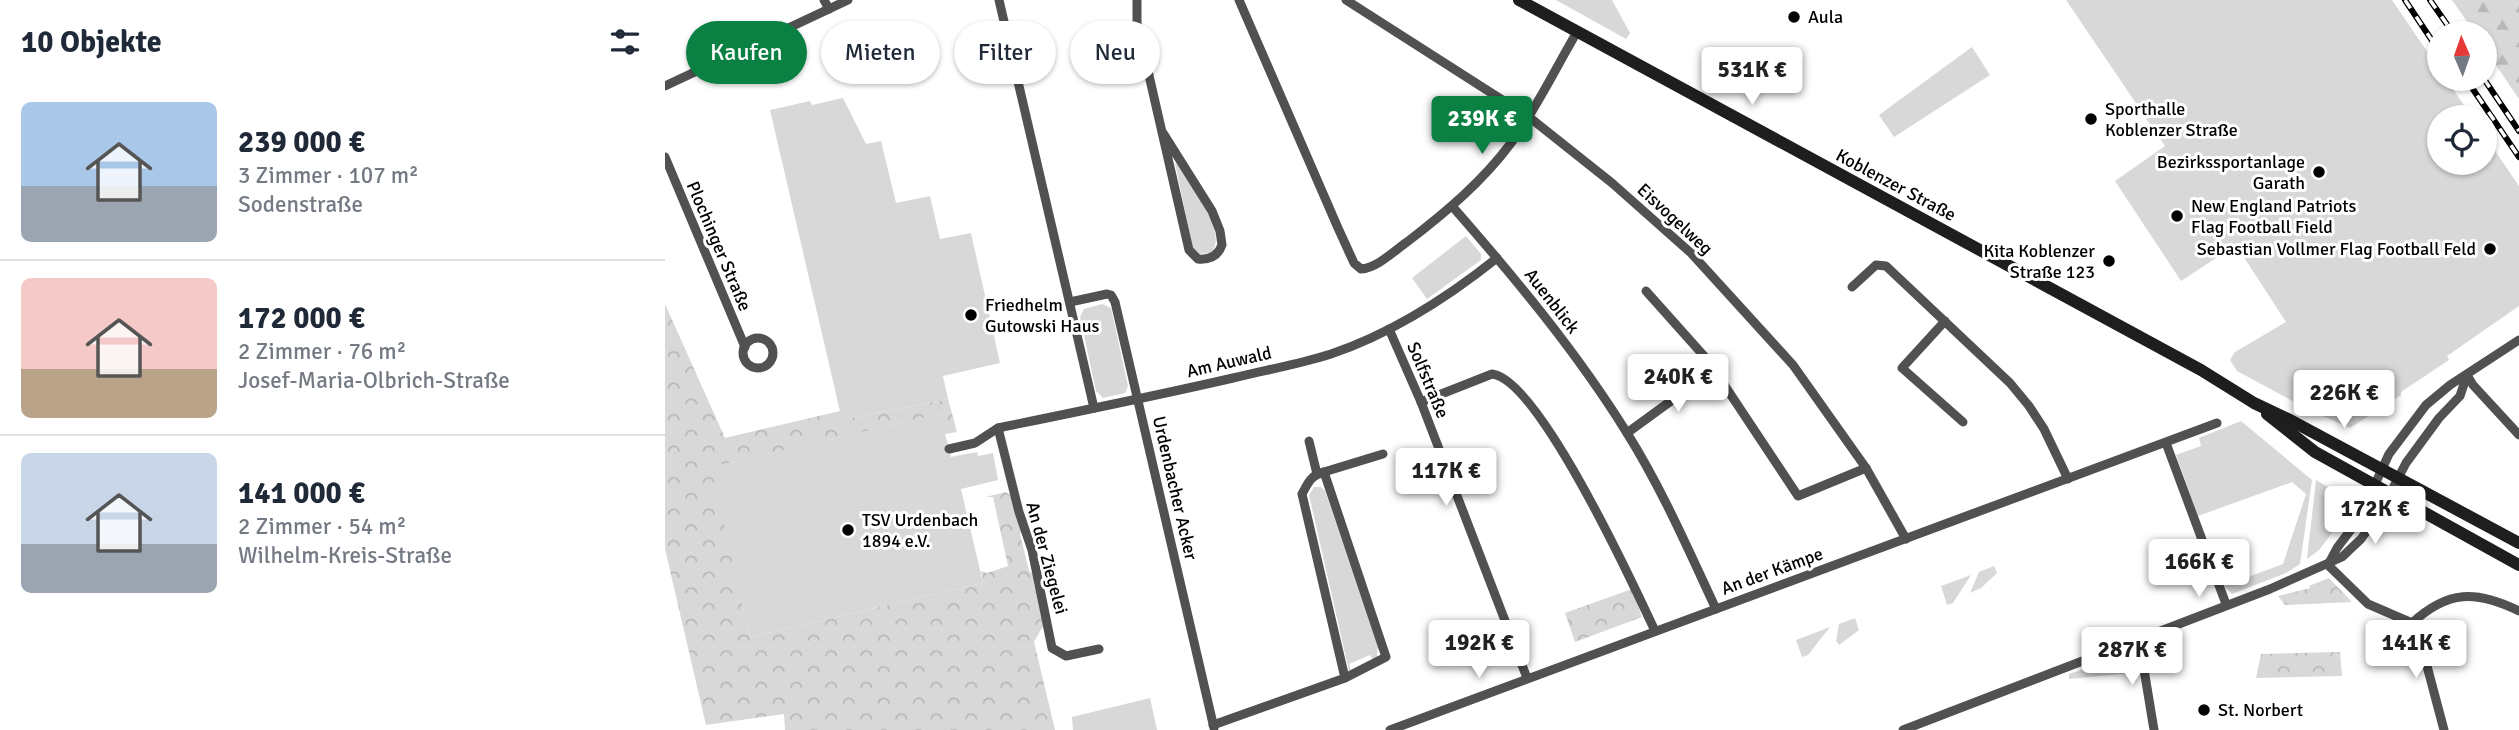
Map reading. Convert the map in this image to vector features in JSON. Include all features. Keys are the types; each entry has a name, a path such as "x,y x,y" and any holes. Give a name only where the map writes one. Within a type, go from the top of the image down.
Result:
{"main road":[{"name":"Koblenzer Straße","path":"1519,0 2201,370 2254,403 2519,543"},
{"name":"Koblenzer Straße","path":"2254,403 2315,452 2519,565"}],"street":[{"path":"824,0 829,9"},
{"path":"665,86 849,0"},
{"path":"999,0 1094,408"},
{"path":"1137,0 1137,23 1188,250 1198,258 1210,258 1217,254 1221,245 1215,216 1163,133"},
{"path":"1239,0 1338,228 1354,263 1361,269 1369,268 1392,253 1452,206 1495,163 1529,117 1577,32"},
{"name":"Eisvogelweg","path":"1346,0 1529,117 1612,183 1691,253 1793,365 1866,468 1906,539"},
{"name":"Plochinger Straße","path":"665,157 745,347"},
{"name":"Auenblick","path":"1452,206 1584,368 1627,433 1668,506 1716,608"},
{"name":"Am Auwald","path":"949,449 975,443 998,428 1331,354 1389,329 1438,301 1497,258"},
{"path":"1851,287 1876,265 1883,265 2010,383 2029,406 2056,451 2068,479"},
{"path":"1646,291 1704,356 1798,496 1866,468"},
{"name":"Urdenbacher Acker","path":"1070,302 1104,294 1113,298 1214,728"},
{"path":"1945,321 1902,368 1963,422"},
{"name":"Solfstraße","path":"1389,329 1421,402 1527,678"},
{"path":"2328,565 2358,519 2389,454 2426,405 2450,385 2519,340"},
{"path":"1627,433 1712,371"},
{"path":"1421,402 1492,374 1509,380 1547,429 1585,490 1655,631"},
{"path":"2467,375 2473,386 2519,435"},
{"path":"1903,730 2328,565 2342,557 2361,539 2390,494 2397,478 2439,418 2460,396 2467,375"},
{"name":"An der Kämpe","path":"1390,730 2217,423"},
{"name":"An der Ziegelei","path":"998,428 1019,512 1032,550 1052,648 1066,656 1099,649"},
{"path":"1214,728 1345,678 1386,657 1309,441"},
{"path":"2166,443 2226,604"},
{"path":"1345,678 1302,494 1309,480 1320,473 1383,454"},
{"path":"2328,565 2368,604 2412,623 2423,651 2444,730"},
{"path":"2412,623 2442,601 2466,596 2493,600 2519,611"},
{"path":"2139,639 2154,730"}],"green space":[{"path":"1556,0 1612,0 1630,33 1626,39"},
{"name":"Bezirkssportanlage Garath","path":"2066,0 2392,0 2427,51 2427,91 2454,91 2464,105 2427,105 2427,175 2497,175 2497,154 2519,186 2519,306 2447,356 2449,360 2401,392 2401,395 2350,428 2311,411 2237,371 2230,360 2235,352 2286,322 2236,245 2181,281 2115,181 2165,146"},
{"path":"2452,0 2519,0 2519,99 2497,67 2497,21 2467,21"},
{"path":"1972,47 1990,75 1894,137 1879,115"},
{"path":"843,98 866,144 881,141 896,203 930,196 940,239 971,233 1000,363 943,376 948,399 842,420 770,110 810,101 812,105"},
{"path":"1175,163 1198,195 1212,221 1215,244 1211,253 1200,254 1193,249"},
{"path":"1466,236 1481,254 1481,260 1427,299 1412,278"},
{"path":"665,304 725,438 840,411 842,420 948,399 957,432 945,434 940,414 711,467 750,637 983,583 981,571 987,573 1008,566 993,497 985,497 1006,492 1010,495 1022,530 1020,534 1029,571 1032,573 1043,626 1034,642 1055,730 785,730 784,714 706,725 665,549"},
{"path":"1102,304 1111,308 1128,386 1125,393 1103,398 1096,391 1080,317 1084,309"},
{"name":"TSV Urdenbach 1894 e.V.","path":"940,414 951,457 977,452 978,456 993,453 998,480 961,489 983,583 750,637 710,467"},
{"path":"2241,421 2312,480 2300,564 2286,573 2232,594 2224,586 2283,564 2306,494 2292,482 2198,516 2176,455 2201,446 2199,438"},
{"path":"2316,480 2355,503 2319,550 2307,559"},
{"path":"1314,487 1321,487 1325,491 1378,645 1377,657 1373,660 1370,655 1349,664 1349,671 1309,495"},
{"path":"1994,566 1997,573 1981,588 1970,593 1979,572"},
{"path":"1971,575 1953,603 1947,605 1941,586"},
{"path":"2329,578 2352,602 2285,605 2278,596 2310,588 2309,586"},
{"path":"1632,589 1642,617 1575,642 1565,613"},
{"path":"1855,618 1859,630 1839,645 1836,641 1839,624"},
{"path":"1830,627 1808,655 1802,657 1796,640"},
{"path":"2135,651 2142,672 2069,679 2069,674"},
{"path":"2340,652 2342,676 2256,678 2261,654"},
{"path":"1150,698 1157,730 1073,730 1072,717"}],"railway":[{"path":"2405,0 2427,33"},
{"path":"2430,0 2445,21"},
{"path":"2474,91 2519,157"},
{"path":"2492,91 2519,131"}],"place":[{"name":"Aula","path":"1794,17"},
{"name":"Sporthalle Koblenzer Straße","path":"2091,119"},
{"name":"Bezirkssportanlage Garath","path":"2319,172"},
{"name":"New England Patriots Flag Football Field","path":"2177,216"},
{"name":"Sebastian Vollmer Flag Football Feld","path":"2490,249"},
{"name":"Kita Koblenzer Straße 123","path":"2109,261"},
{"name":"Friedhelm Gutowski Haus","path":"971,315"},
{"name":"TSV Urdenbach 1894 e.V.","path":"848,530"},
{"name":"St. Norbert","path":"2204,710"}]}
